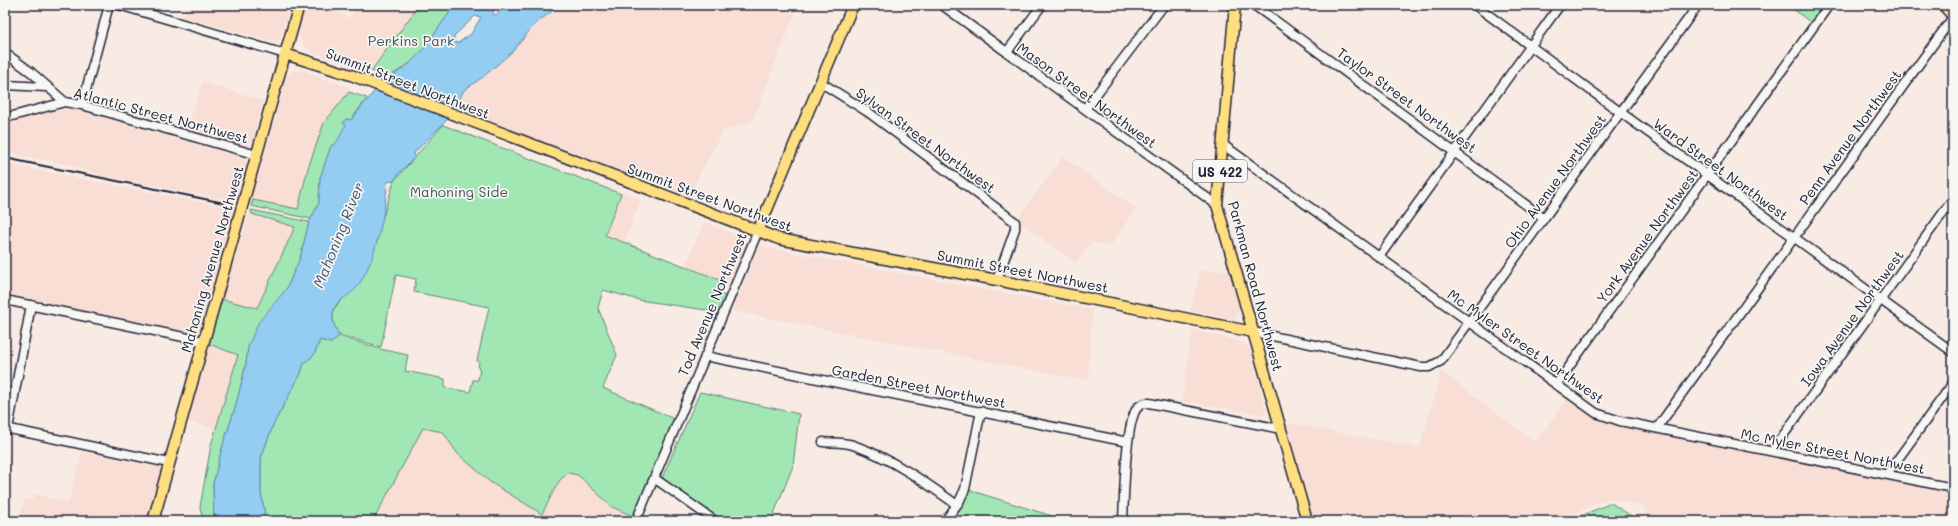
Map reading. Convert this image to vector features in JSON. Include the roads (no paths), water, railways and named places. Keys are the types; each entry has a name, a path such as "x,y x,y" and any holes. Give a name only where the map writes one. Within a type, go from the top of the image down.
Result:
{"main road":[{"name":"Mahoning Avenue Northwest","path":"153,521 299,5"},
{"name":"Tod Avenue Northwest","path":"758,231 853,5"},
{"name":"Parkman Road Northwest","path":"1235,5 1217,205 1306,521"},
{"path":"1943,5 1953,16"},
{"name":"Summit Street Northwest","path":"285,54 351,75 758,231 792,241 997,280 1253,332"}],"street":[{"path":"82,105 109,5"},
{"name":"Summit Street Northwest","path":"119,5 285,54"},
{"name":"Mason Street Northwest","path":"942,5 1217,205"},
{"path":"1007,52 1042,5"},
{"path":"1085,109 1164,5"},
{"name":"Taylor Street Northwest","path":"1254,5 1455,151 1544,218"},
{"name":"Ward Street Northwest","path":"1475,5 1620,112 1953,352"},
{"path":"1379,257 1560,5"},
{"name":"Ohio Avenue Northwest","path":"1430,367 1443,359 1698,5"},
{"name":"York Avenue Northwest","path":"1556,385 1829,5"},
{"name":"Penn Avenue Northwest","path":"1657,428 1953,16"},
{"name":"Atlantic Street Northwest","path":"5,53 65,102 82,105 256,155"},
{"name":"Sylvan Street Northwest","path":"820,82 868,112 1014,222 1015,230 997,280"},
{"path":"5,85 46,87"},
{"path":"5,118 65,102"},
{"name":"Mc Myler Street Northwest","path":"1222,144 1469,323 1583,404 1605,417 1953,488"},
{"name":"Iowa Avenue Northwest","path":"1772,451 1953,199"},
{"name":"Tod Avenue Northwest","path":"636,521 758,231"},
{"path":"5,300 203,341"},
{"path":"30,305 6,428 169,463"},
{"name":"Summit Street Northwest","path":"1253,332 1421,367 1430,367"},
{"name":"Garden Street Northwest","path":"705,356 1128,442"},
{"path":"1887,474 1953,383"},
{"path":"1123,521 1128,442 1135,411 1140,406 1149,403 1281,430"},
{"path":"945,521 957,505 968,480 981,411"},
{"path":"823,442 852,445 888,461 916,476 957,505"},
{"path":"654,478 715,521"}],"water":[{"name":"Mahoning River","path":"455,5 494,5 493,14 496,15 506,5 564,5 555,9 535,24 513,51 483,77 464,90 451,116 414,153 415,157 399,173 394,181 387,182 382,222 369,266 356,288 338,303 333,312 334,323 339,336 331,343 320,340 314,355 304,363 301,373 273,425 261,458 261,493 265,514 271,521 214,521 213,484 222,448 236,405 246,364 248,347 258,323 287,288 300,258 309,222 319,203 320,178 331,146 339,139 346,125 343,123 346,119 351,120 377,88 410,63 422,51","holes":["475,16 481,17 471,34 458,43 454,42 454,36"]}],"railway":[{"path":"5,158 224,203"}],"park label":[{"name":"Perkins Park","path":"411,40"},
{"name":"Mahoning Side","path":"459,191"}]}
